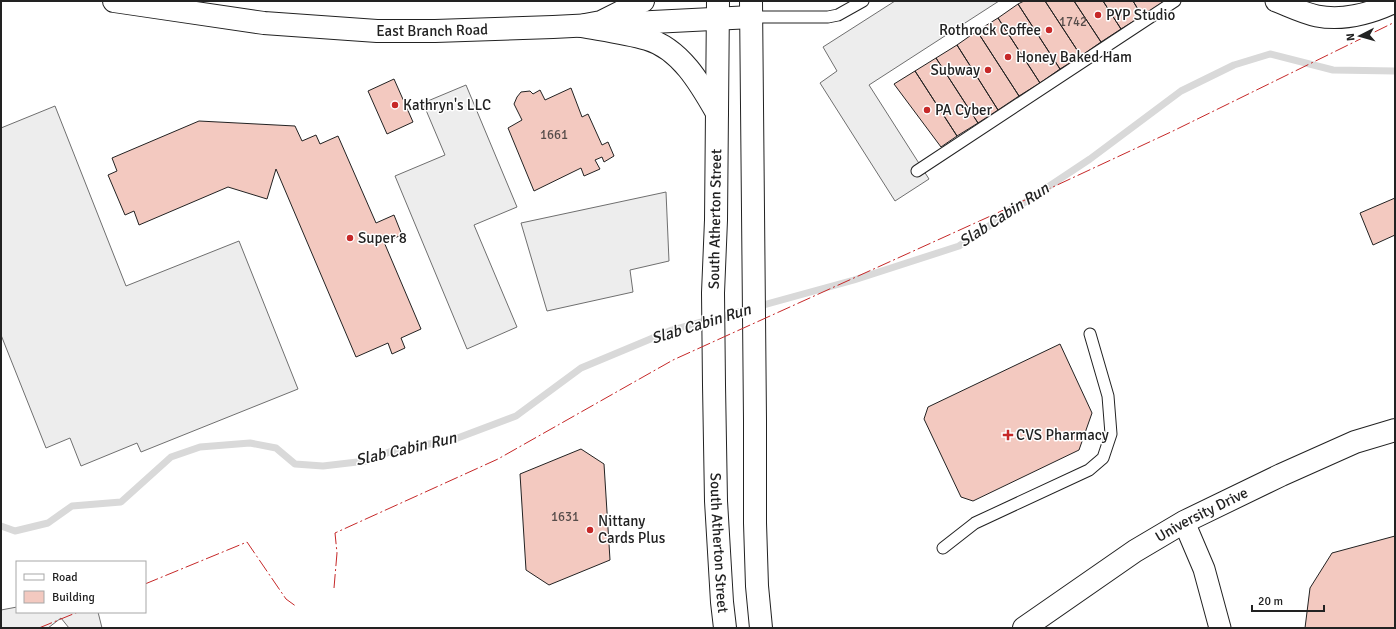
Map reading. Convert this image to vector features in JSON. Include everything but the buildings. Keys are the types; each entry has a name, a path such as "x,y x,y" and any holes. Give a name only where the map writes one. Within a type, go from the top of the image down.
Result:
{"main road":[{"name":"East Branch Road","path":"114,1 264,23 377,30 581,26 719,10 752,9"},
{"path":"581,26 601,22 643,1"},
{"path":"752,9 755,523 757,586 761,628"},
{"name":"South Atherton Street","path":"719,10 714,293 714,385 716,501 725,628"},
{"path":"581,26 648,39 664,46 689,68 717,113"},
{"name":"University Drive","path":"1024,628 1135,551 1184,522 1281,474 1355,442 1395,430"}],"street":[{"path":"1276,1 1317,16 1339,17 1364,14 1395,2"},
{"path":"1184,522 1204,568 1220,628"}],"lane":[{"path":"752,9 828,17 838,15 863,1"},
{"path":"917,171 1175,1"},
{"path":"943,548 975,523 1089,470 1103,458 1111,434 1108,396 1090,334"}],"shaded area":[{"path":"895,1 999,1 869,85 929,179 895,201 820,83 837,71 823,47"},
{"path":"466,85 517,207 474,225 517,327 467,349 395,176 445,155 423,103"},
{"path":"55,106 126,286 239,241 298,389 141,452 137,443 81,466 70,438 46,448 1,335 1,128"},
{"path":"666,192 669,261 630,270 633,292 547,311 521,223"},
{"path":"16,607 16,613 98,613 102,628 69,628 61,618 48,628 1,628 1,610"}],"waterway":[{"name":"Slab Cabin Run","path":"1,526 15,531 48,523 72,506 121,502 171,457 200,447 250,443 276,448 295,464 323,466 366,461 392,451 455,439 516,416 581,368 672,330 854,280 959,246 1090,159 1181,91 1234,65 1270,54 1333,70 1395,71"}],"power":[{"path":"334,588 337,553 335,533 498,459 673,360 995,214 1173,131 1395,22"},
{"path":"146,584 247,542 286,599 297,607"},
{"path":"39,628 76,613"}],"place":[{"name":"PYP Studio","path":"1098,15"},
{"name":"Rothrock Coffee","path":"1049,30"},
{"name":"Honey Baked Ham","path":"1008,57"},
{"name":"Subway","path":"988,70"},
{"name":"Kathryn's LLC","path":"395,105"},
{"name":"PA Cyber","path":"927,110"},
{"name":"Super 8","path":"350,238"},
{"name":"CVS Pharmacy","path":"1008,435"},
{"name":"Nittany Cards Plus","path":"590,530"}]}
